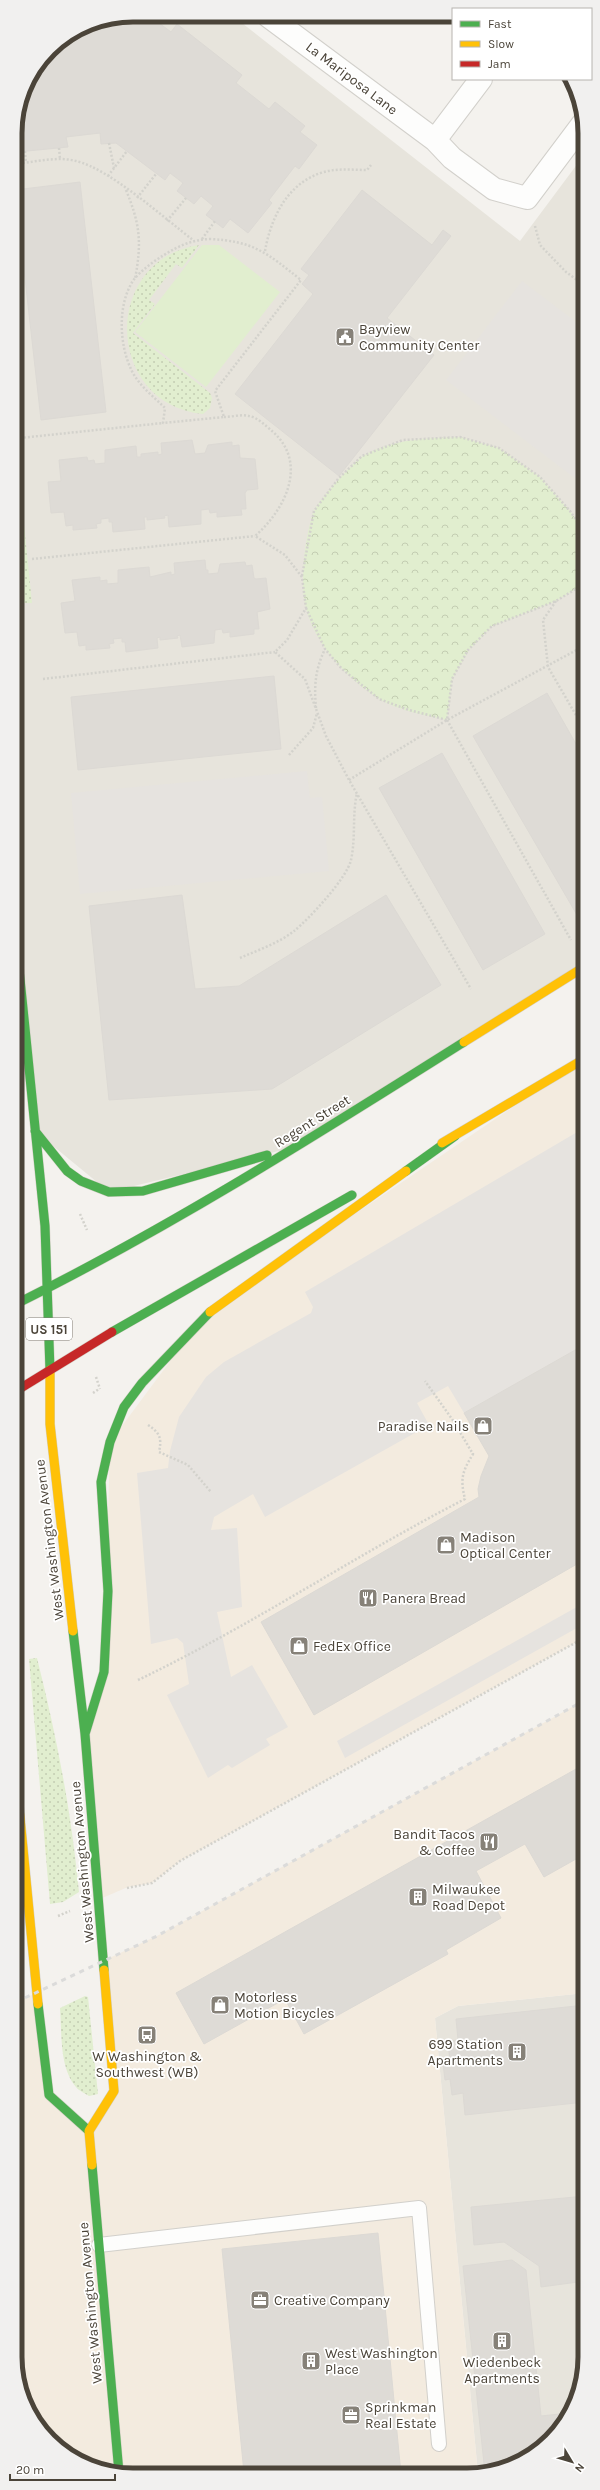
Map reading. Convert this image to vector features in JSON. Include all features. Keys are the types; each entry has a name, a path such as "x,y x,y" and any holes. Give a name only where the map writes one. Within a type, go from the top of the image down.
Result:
{"main road":[{"name":"Regent Street","path":"22,1301 96,1265 299,1146 578,971"},
{"name":"West Washington Avenue","path":"22,1000 45,1226 50,1370 50,1424 86,1734 114,2091 89,2131 118,2467"},
{"path":"372,1183 455,1136 578,1063"},
{"path":"35,1131 67,1171 81,1181 109,1192 142,1191 299,1146"},
{"path":"86,1734 104,1672 108,1590 101,1482 110,1442 124,1407 142,1383 203,1317 455,1136"},
{"path":"22,1387 102,1338 358,1191"},
{"path":"22,1846 29,1927 49,2095 89,2131"}],"street":[{"name":"La Mariposa Lane","path":"276,22 435,140 452,158 494,190 527,198"},
{"path":"435,140 480,80"},
{"path":"527,198 578,130"}],"lane":[{"path":"99,2245 419,2208 440,2444"}],"path":[{"path":"110,143 114,168"},
{"path":"59,148 60,159"},
{"path":"25,151 26,163"},
{"path":"108,176 127,151"},
{"path":"22,163 60,159 84,163 108,176 194,240"},
{"path":"265,251 275,216 297,186 325,172 367,170 371,165"},
{"path":"137,198 156,174"},
{"path":"126,190 138,219 140,237 135,279 124,309 122,323 126,356 131,370 142,386 165,408 164,423"},
{"path":"167,221 186,198"},
{"path":"527,198 540,245 566,272 578,281"},
{"path":"202,240 215,222"},
{"path":"135,279 169,251 194,240 202,240 230,241 265,251 301,280 215,391 224,417"},
{"path":"22,438 224,417 249,416 262,422 276,435 286,448 291,462 288,492 281,508 269,524 255,536 32,559"},
{"path":"447,720 409,710 379,699 342,669 325,649 306,608 302,577 314,511 338,480 362,456 403,440 460,438 499,448 540,477 570,511 578,523"},
{"path":"255,536 285,555 302,577"},
{"path":"572,940 447,720 452,679 468,650 492,626 556,600 578,587"},
{"path":"556,600 543,620 548,667 578,719"},
{"path":"43,679 275,652 287,640 306,608"},
{"path":"289,755 313,728 317,713 314,678 325,649"},
{"path":"348,780 447,720 578,650"},
{"path":"275,652 305,679 317,713 348,780 471,989"},
{"path":"240,958 294,931 335,886 351,862 355,830 354,806 357,793"},
{"path":"79,1211 87,1230"},
{"path":"93,1393 100,1389 95,1374"},
{"path":"138,1680 207,1646 356,1557 465,1499 461,1483 465,1468 473,1454 452,1419 425,1381"},
{"path":"147,1424 158,1431 162,1440 159,1452 188,1465 210,1492"},
{"path":"128,1887 152,1883 180,1861 578,1641"}],"shaded area":[{"path":"126,22 241,22 520,241 578,163 578,971 299,1146 109,1192 35,1131 22,1000 23,119 30,91 41,71 66,45 84,33 112,24"},
{"path":"522,281 578,323 578,480 446,380"},
{"path":"307,771 310,798 322,797 329,871 80,894 71,793"},
{"path":"578,1063 578,1641 180,1861 152,1883 128,1887 100,1899 85,1734 104,1671 110,1442 203,1317"},
{"path":"578,1132 578,1348 464,1413 448,1386 417,1403 429,1425 265,1517 253,1494 214,1517 211,1530 237,1528 242,1607 217,1612 231,1677 252,1665 288,1727 266,1739 270,1745 232,1768 228,1765 208,1778 167,1695 189,1684 183,1643 177,1638 151,1644 137,1473 168,1468 170,1451 179,1417 206,1377 224,1362 311,1313 313,1307 305,1292"},
{"path":"578,1606 578,1627 345,1758 337,1741"},
{"path":"578,1704 578,1994 458,2006 435,2018 477,2467 126,2468 112,2466 84,2457 60,2440 45,2424 37,2412 30,2399 26,2386 22,2357 22,1999 38,1992 49,2095 89,2130 114,2091 105,1960 157,1936"},
{"path":"578,1994 578,2364 574,2386 570,2399 563,2412 555,2424 540,2440 516,2457 488,2466 477,2467 435,2018 458,2006"}],"green space":[{"path":"199,245 182,268 176,264 149,300 155,304 133,333 210,393 212,398 210,408 203,414 171,405 147,386 133,361 127,332 131,303 144,276 167,256"},
{"path":"202,245 219,245 280,292 206,387 135,332"},
{"path":"460,437 499,448 540,477 578,522 578,588 556,601 492,626 469,650 452,679 447,720 412,712 394,706 366,690 344,670 325,648 317,635 306,608 303,586 305,547 313,513 328,492 344,474 363,456 374,450 410,440"},
{"path":"22,505 32,603 22,603"},
{"path":"37,1658 51,1717 62,1774 72,1832 79,1892 63,1902 50,1904 29,1659"},
{"path":"85,1996 88,1997 98,2094 89,2096 80,2091 71,2079 64,2060 61,2039 60,2008"}],"building":[{"path":"126,22 158,22 171,32 177,24 242,75 236,83 269,109 275,102 305,126 300,132 317,145 299,169 295,166 269,200 272,203 248,233 230,219 223,228 206,215 213,206 201,196 194,204 177,191 183,183 170,173 165,180 116,143 101,144 100,133 66,137 68,147 22,152 22,126 30,91 45,66 71,41 91,30"},
{"path":"80,182 106,412 41,420 22,252 22,189"},
{"name":"Bayview Community Center","path":"362,190 432,245 443,230 451,236 387,318 434,355 339,476 235,394 313,294 302,284 309,275 301,269"},
{"path":"192,440 195,454 205,453 208,445 232,442 232,446 239,445 240,458 255,459 258,489 247,490 245,493 246,509 241,509 242,515 217,517 217,512 210,513 209,509 201,510 201,524 169,527 168,515 164,516 165,518 147,520 147,517 144,517 145,529 113,532 112,522 109,522 109,518 101,519 101,523 96,524 97,528 73,530 73,525 66,526 64,512 51,513 48,482 61,481 59,460 87,457 88,461 94,460 95,464 105,463 105,450 136,446 137,457 141,457 141,454 158,452 158,455 162,454 161,443"},
{"path":"205,560 208,574 218,573 220,564 245,562 246,566 252,565 254,578 266,578 270,609 257,612 259,629 254,629 254,634 230,637 230,632 223,633 222,629 215,630 214,643 182,647 180,635 177,636 178,638 160,640 160,637 157,638 158,648 126,652 125,642 122,642 122,638 113,639 114,643 109,644 110,648 86,650 86,645 79,646 77,632 65,633 61,603 75,601 72,580 100,577 100,581 107,580 107,584 118,583 118,570 149,567 150,577 171,572 171,575 175,574 174,563"},
{"path":"274,676 281,749 78,770 71,697"},
{"path":"547,693 578,747 578,914 577,915 473,736"},
{"path":"442,753 545,934 483,970 379,788"},
{"path":"182,895 195,989 239,986 386,895 441,985 272,1089 109,1100 89,906"},
{"path":"578,1348 578,1563 314,1715 261,1622 479,1497 478,1489 481,1476 489,1456 464,1413"},
{"name":"Milwaukee Road Depot","path":"578,1768 578,1858 544,1877 525,1844 476,1871 501,1918 446,1950 448,1954 304,2034 285,1999 204,2044 176,1993"},
{"name":"699 Station Apartments","path":"578,2006 578,2103 465,2115 463,2093 452,2095 450,2079 445,2080 443,2063 450,2062 448,2041 458,2040 456,2019"},
{"path":"578,2197 578,2282 541,2287 539,2266 504,2242 474,2245 471,2207"},
{"name":"West Washington Place","path":"378,2233 400,2468 244,2468 222,2249"},
{"name":"Wiedenbeck Apartments","path":"512,2260 526,2270 541,2416 562,2414 550,2430 529,2449 516,2457 484,2467 463,2266"}],"railway":[{"path":"22,1999 157,1936 578,1704"}],"traffic: fast":[{"path":"22,998 45,1226 50,1370"},
{"path":"22,1301 131,1244 187,1212 299,1145 464,1042"},
{"path":"35,1131 67,1171 81,1181 109,1192 143,1191 267,1155"},
{"path":"406,1171 455,1136"},
{"path":"112,1332 352,1195"},
{"path":"85,1734 104,1672 108,1591 101,1482 110,1442 124,1407 142,1383 210,1312"},
{"path":"73,1631 85,1734 104,1970"},
{"path":"38,2004 49,2095 89,2131"},
{"path":"92,2165 118,2467"}],"traffic: slow":[{"path":"464,1042 578,971"},
{"path":"442,1143 578,1063"},
{"path":"210,1312 406,1171"},
{"path":"50,1370 50,1424 73,1631"},
{"path":"22,1838 38,2004"},
{"path":"92,2165 89,2131 114,2091 104,1970"}],"traffic: jam":[{"path":"22,1387 112,1332"}],"place":[{"name":"Bayview Community Center","path":"345,337"},
{"name":"Paradise Nails","path":"483,1426"},
{"name":"Madison Optical Center","path":"446,1545"},
{"name":"Panera Bread","path":"368,1598"},
{"name":"FedEx Office","path":"299,1646"},
{"name":"Bandit Tacos & Coffee","path":"489,1842"},
{"name":"Milwaukee Road Depot","path":"418,1897"},
{"name":"Motorless Motion Bicycles","path":"220,2005"},
{"name":"W Washington & Southwest (WB)","path":"147,2035"},
{"name":"699 Station Apartments","path":"517,2052"},
{"name":"Creative Company","path":"260,2300"},
{"name":"Wiedenbeck Apartments","path":"502,2341"},
{"name":"West Washington Place","path":"311,2361"},
{"name":"Sprinkman Real Estate","path":"351,2415"}]}
